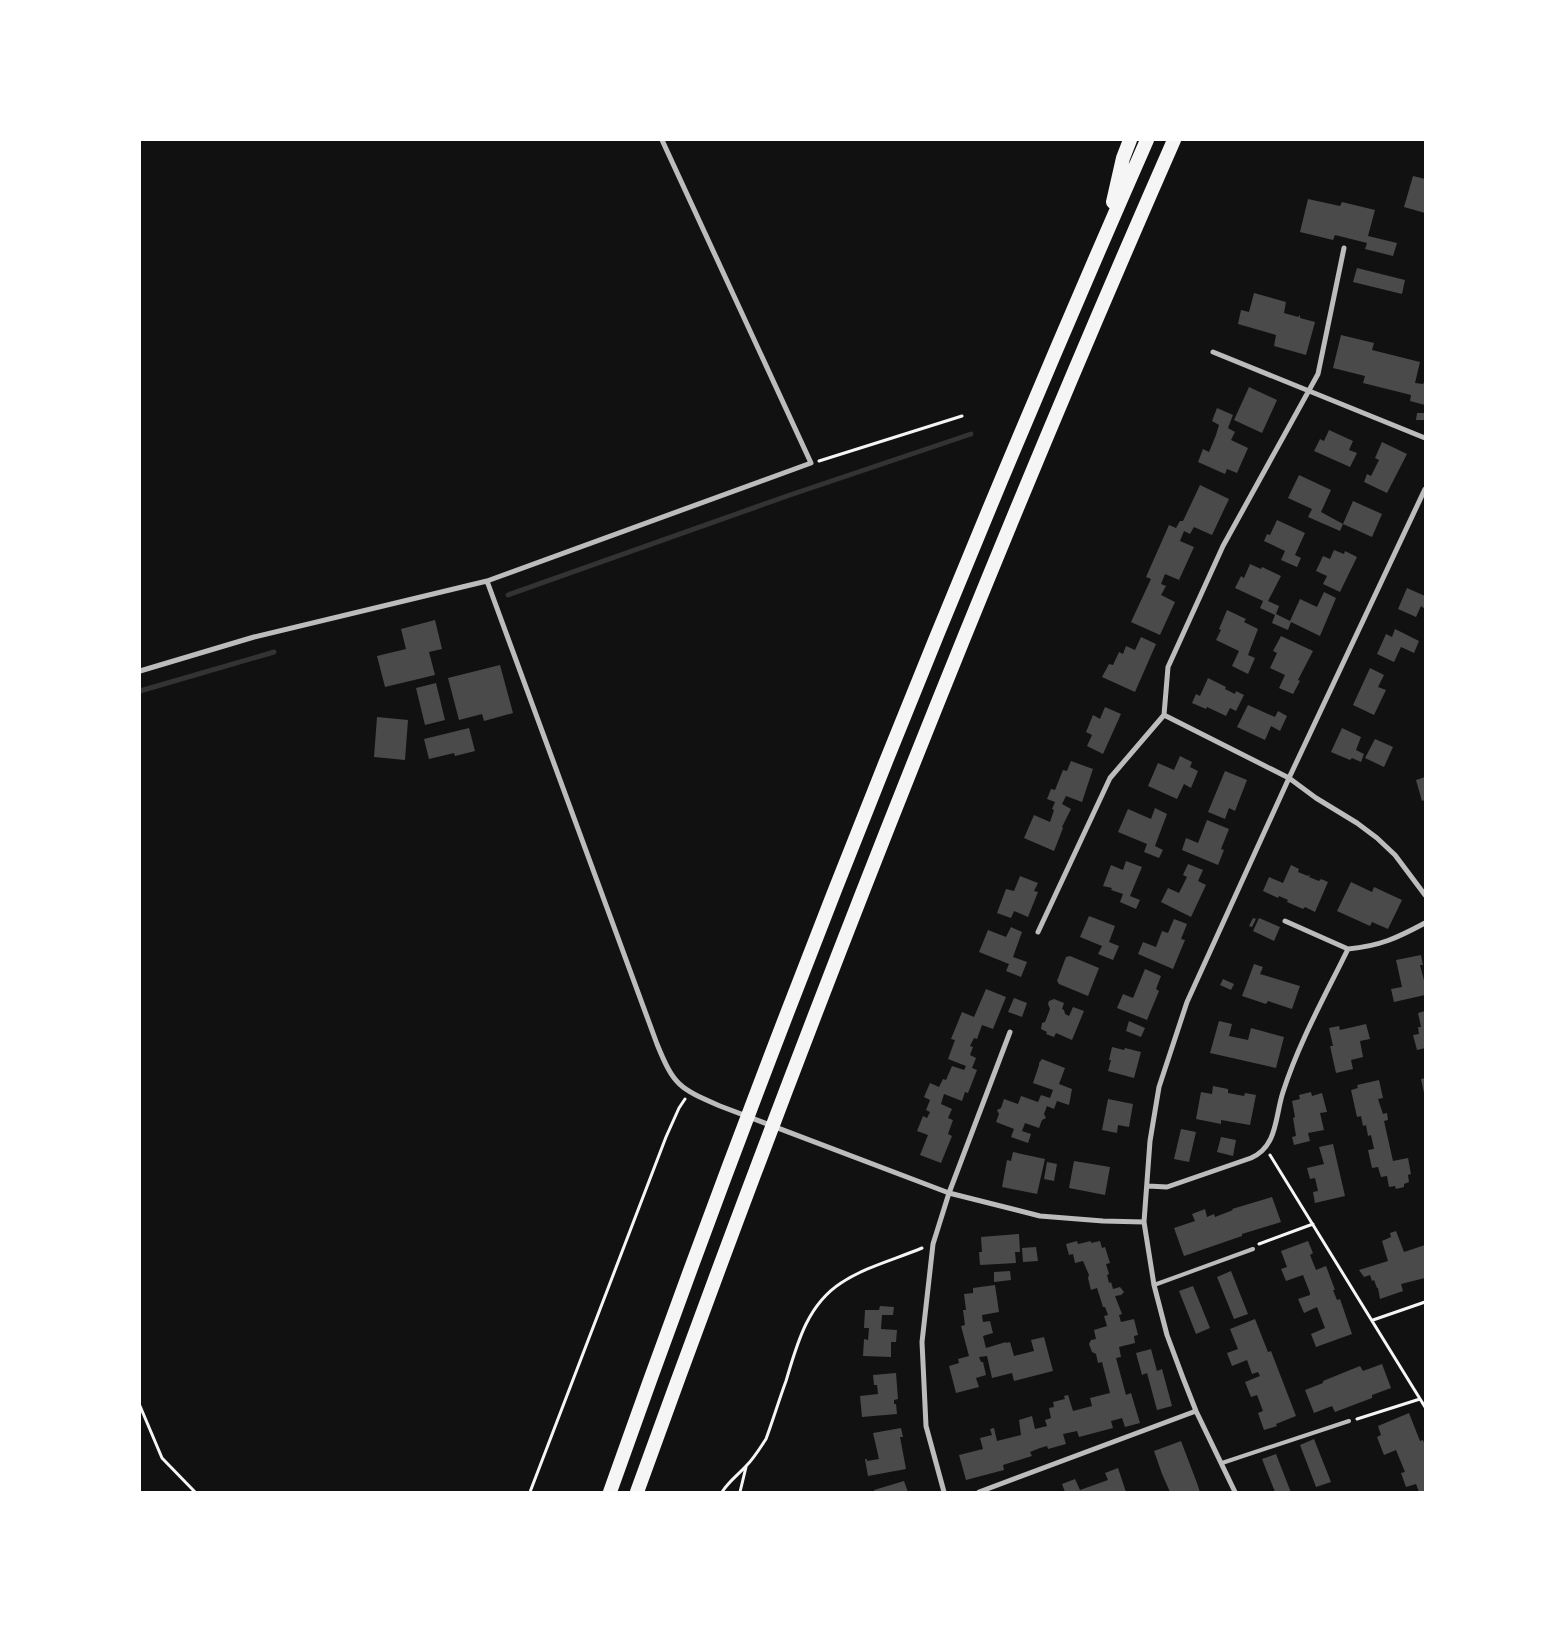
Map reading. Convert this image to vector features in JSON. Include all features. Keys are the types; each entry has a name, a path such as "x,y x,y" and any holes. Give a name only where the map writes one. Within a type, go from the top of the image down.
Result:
{"highway":[{"path":"1107,230 1123,158 1130,140"},
{"path":"610,1492 751,1108 859,830 937,636 1107,230 1147,140"},
{"path":"637,1492 775,1116 965,635 1174,140"}],"street":[{"path":"140,671 254,637 487,581 811,463 662,140"},
{"path":"1038,932 1110,778 1164,715 1168,667 1223,546 1318,374 1344,248"},
{"path":"1213,352 1425,438"},
{"path":"1235,1492 1196,1411 1167,1335 1154,1285 1144,1222 1150,1141 1158,1087 1187,1002 1289,778 1425,489"},
{"path":"487,581 664,1062 678,1085 690,1092 805,1139 949,1193 1040,1216 1144,1222"},
{"path":"1164,715 1289,778 1316,798 1357,823 1378,838 1395,855 1425,895"},
{"path":"1285,921 1348,950 1379,945 1425,924"},
{"path":"1148,1186 1167,1186 1251,1158 1266,1148 1273,1132 1282,1092 1301,1045 1348,950"},
{"path":"944,1492 926,1426 922,1342 932,1244 949,1193 1010,1032"},
{"path":"980,1492 1196,1411"}],"lane":[{"path":"1154,1285 1253,1249"},
{"path":"1222,1463 1349,1421"}],"path":[{"path":"811,463 962,416"},
{"path":"530,1492 666,1137 679,1108 690,1092"},
{"path":"1266,1148 1425,1407"},
{"path":"1253,1249 1256,1245 1313,1224"},
{"path":"722,1492 733,1477 757,1453 766,1439 800,1336 818,1304 840,1283 855,1275 932,1244"},
{"path":"1373,1320 1425,1302"},
{"path":"1349,1421 1420,1399"},
{"path":"140,1406 162,1458 194,1492"},
{"path":"740,1492 746,1466"}],"building":[{"path":"1413,176 1425,179 1425,213 1404,207"},
{"path":"1308,199 1340,206 1342,202 1375,210 1368,236 1397,243 1393,256 1365,249 1367,243 1335,235 1333,240 1300,232"},
{"path":"1357,268 1405,280 1402,294 1353,282"},
{"path":"1254,293 1286,302 1284,313 1298,317 1300,315 1300,318 1315,322 1306,355 1274,346 1276,335 1238,324 1241,310 1249,312"},
{"path":"1341,335 1374,343 1372,350 1420,362 1415,383 1423,384 1425,380 1425,405 1410,401 1411,395 1363,383 1365,376 1333,368"},
{"path":"1249,387 1277,400 1262,433 1234,420"},
{"path":"1217,408 1233,415 1228,428 1235,432 1231,440 1248,448 1237,473 1227,469 1225,474 1198,462 1203,449 1209,452 1216,435 1219,425 1212,421"},
{"path":"1417,413 1425,413 1425,420 1416,420"},
{"path":"1329,430 1353,441 1349,450 1357,453 1350,467 1314,451 1320,439 1324,441"},
{"path":"1382,442 1407,454 1387,493 1364,482 1367,474 1371,476 1379,460 1375,458"},
{"path":"1299,475 1331,490 1321,512 1343,524 1340,531 1308,517 1312,509 1288,498"},
{"path":"1200,485 1229,499 1212,535 1194,527 1190,534 1184,531 1180,541 1194,547 1179,580 1165,574 1161,584 1166,586 1161,595 1175,602 1160,635 1131,622 1151,579 1146,577 1169,525 1176,528 1180,521 1183,521"},
{"path":"1353,501 1382,514 1372,537 1343,524"},
{"path":"1277,520 1305,533 1295,555 1301,558 1297,567 1281,560 1285,551 1264,541 1267,534 1270,535"},
{"path":"1334,550 1344,554 1345,551 1357,557 1340,592 1323,584 1327,576 1316,571 1323,556 1330,559"},
{"path":"1250,564 1261,569 1262,567 1281,576 1268,601 1279,606 1276,614 1290,621 1300,599 1317,607 1324,592 1336,598 1320,636 1291,622 1288,630 1272,623 1275,615 1260,608 1263,601 1235,588 1241,576 1244,578"},
{"path":"1407,588 1425,596 1425,609 1421,606 1416,617 1398,609"},
{"path":"1227,610 1246,619 1244,622 1258,629 1248,655 1255,658 1248,674 1232,666 1239,651 1216,640"},
{"path":"435,620 442,649 429,652 435,675 385,687 377,656 406,649 401,629"},
{"path":"1395,629 1419,641 1414,653 1401,647 1394,662 1377,654 1386,634 1392,637"},
{"path":"1281,636 1313,651 1293,694 1279,688 1285,675 1270,668 1277,653 1273,651"},
{"path":"1141,637 1156,644 1135,692 1102,677 1109,664 1113,665 1119,652 1123,654 1126,646 1135,650"},
{"path":"500,665 513,713 484,721 482,714 459,720 448,678"},
{"path":"1370,668 1384,675 1378,687 1386,690 1374,715 1353,705"},
{"path":"1208,678 1235,694 1236,691 1244,695 1236,711 1230,708 1226,716 1207,707 1206,709 1192,703 1196,694 1200,696"},
{"path":"436,683 445,720 425,725 416,688"},
{"path":"1248,705 1275,717 1278,711 1287,716 1280,731 1271,726 1265,740 1237,727"},
{"path":"1105,707 1121,714 1103,754 1087,746 1092,735 1086,732 1093,715 1100,719"},
{"path":"377,717 408,720 405,760 374,757"},
{"path":"469,728 475,751 455,756 454,753 429,759 424,739"},
{"path":"1342,728 1361,737 1356,750 1364,754 1361,762 1352,758 1350,760 1331,752"},
{"path":"1375,739 1393,747 1384,767 1365,758"},
{"path":"1180,756 1192,762 1190,767 1198,771 1191,788 1184,784 1177,799 1148,786 1158,763 1174,770"},
{"path":"1071,761 1093,769 1082,802 1066,796 1062,804 1071,809 1062,827 1054,851 1024,838 1034,815 1050,822 1055,802 1047,799 1051,789 1055,790 1063,770 1067,771"},
{"path":"1225,771 1247,780 1235,811 1229,808 1225,819 1208,812"},
{"path":"1425,777 1425,800 1422,801 1416,780"},
{"path":"1155,808 1167,814 1155,846 1163,850 1159,858 1144,852 1147,844 1118,832 1128,809 1151,819"},
{"path":"1207,820 1229,829 1221,849 1224,850 1218,865 1182,850 1186,838 1198,843"},
{"path":"1126,861 1142,867 1130,896 1140,900 1136,909 1120,902 1123,894 1103,886 1111,865 1123,870"},
{"path":"1188,864 1203,870 1198,881 1206,885 1191,917 1161,902 1168,888 1179,893 1187,877 1183,875"},
{"path":"1291,865 1299,869 1298,872 1308,876 1310,874 1309,877 1319,881 1321,879 1328,882 1315,912 1305,907 1303,909 1287,902 1288,900 1279,896 1278,898 1263,891 1269,877 1283,883"},
{"path":"1020,876 1038,883 1034,891 1038,892 1028,917 1014,911 1011,918 997,913 1006,889 1014,891"},
{"path":"1351,882 1372,892 1374,887 1402,900 1388,929 1372,922 1370,926 1337,911"},
{"path":"1089,916 1115,926 1109,942 1119,946 1113,960 1098,954 1102,946 1080,937"},
{"path":"1253,918 1256,919 1252,927 1249,926"},
{"path":"1259,918 1280,927 1274,941 1253,931"},
{"path":"1174,919 1187,924 1181,939 1185,940 1173,969 1138,954 1143,942 1156,947 1162,931 1168,933"},
{"path":"1011,927 1022,932 1013,957 1027,962 1021,977 1006,971 1009,964 979,952 988,930 1006,937"},
{"path":"1421,955 1423,965 1420,965 1425,984 1425,995 1394,1002 1391,989 1402,987 1396,960"},
{"path":"1070,956 1099,968 1088,996 1059,984 1057,981 1066,957"},
{"path":"1254,964 1263,967 1260,974 1300,986 1292,1009 1268,1001 1266,1004 1242,996"},
{"path":"1145,969 1161,976 1156,989 1159,991 1147,1020 1117,1008 1123,994 1133,998"},
{"path":"1223,979 1234,984 1231,990 1220,985"},
{"path":"986,989 1006,997 993,1029 982,1025 977,1039 974,1038 970,1046 973,1047 970,1055 976,1058 972,1068 977,1070 968,1093 965,1092 962,1101 944,1094 941,1104 952,1109 948,1118 953,1120 948,1134 952,1136 941,1163 920,1155 928,1135 917,1131 923,1116 927,1118 930,1112 926,1110 930,1100 924,1097 930,1083 939,1087 943,1079 946,1080 952,1066 964,1070 966,1066 948,1059 955,1040 951,1039 962,1012 974,1017"},
{"path":"1014,998 1027,1003 1022,1017 1008,1012"},
{"path":"1054,999 1064,1003 1062,1009 1069,1016 1073,1007 1084,1011 1072,1040 1056,1033 1054,1037 1046,1034 1047,1032 1041,1029 1042,1023 1045,1022 1050,1009 1049,1001"},
{"path":"1425,1011 1425,1048 1417,1050 1413,1035 1419,1034 1418,1027 1421,1027 1418,1013"},
{"path":"1129,1021 1145,1028 1141,1037 1126,1031"},
{"path":"1219,1021 1232,1024 1229,1036 1248,1040 1251,1028 1284,1037 1276,1068 1210,1053"},
{"path":"1366,1024 1370,1039 1360,1041 1363,1057 1351,1060 1353,1069 1336,1073 1330,1046 1333,1046 1329,1028 1339,1026 1340,1030"},
{"path":"1112,1047 1141,1052 1134,1078 1108,1071"},
{"path":"1042,1059 1065,1068 1059,1084 1072,1089 1069,1105 1057,1101 1054,1109 1047,1106 1044,1114 1046,1118 1042,1120 1039,1128 1025,1123 1022,1131 1031,1134 1028,1143 1011,1137 1014,1129 996,1122 999,1114 997,1110 1001,1108 1004,1099 1018,1104 1021,1096 1038,1102 1041,1095 1050,1098 1053,1090 1033,1083"},
{"path":"1425,1078 1425,1093 1424,1093 1421,1079"},
{"path":"1379,1080 1383,1098 1378,1099 1383,1114 1387,1113 1388,1120 1384,1121 1393,1161 1408,1158 1411,1174 1408,1175 1409,1182 1404,1184 1404,1187 1396,1189 1395,1186 1389,1187 1387,1176 1381,1177 1378,1167 1372,1168 1368,1150 1374,1149 1371,1135 1368,1136 1366,1125 1363,1126 1361,1116 1357,1117 1351,1090 1358,1088 1357,1085"},
{"path":"1213,1086 1228,1089 1228,1093 1244,1096 1245,1093 1256,1095 1250,1125 1221,1120 1221,1124 1196,1119 1201,1092 1212,1094"},
{"path":"1311,1092 1312,1096 1322,1093 1327,1112 1320,1113 1324,1130 1308,1133 1310,1141 1294,1145 1292,1137 1296,1136 1292,1101 1300,1099 1299,1095"},
{"path":"1108,1099 1133,1104 1129,1127 1118,1125 1117,1133 1102,1130"},
{"path":"1181,1129 1196,1132 1189,1162 1174,1159"},
{"path":"1221,1137 1236,1140 1233,1156 1217,1152"},
{"path":"1333,1144 1345,1196 1315,1203 1313,1192 1318,1191 1315,1178 1310,1179 1307,1168 1324,1164 1319,1147"},
{"path":"1013,1152 1045,1159 1037,1194 1002,1187 1007,1160 1011,1161"},
{"path":"1074,1161 1110,1167 1105,1195 1069,1188"},
{"path":"1047,1162 1057,1164 1054,1181 1044,1179"},
{"path":"1272,1197 1281,1222 1242,1234 1242,1236 1184,1256 1174,1228 1195,1221 1192,1214 1205,1209 1207,1217 1214,1214 1215,1217 1232,1209"},
{"path":"1396,1231 1404,1252 1425,1245 1425,1278 1401,1284 1403,1291 1380,1299 1374,1280 1372,1281 1370,1275 1364,1277 1359,1270 1388,1261 1382,1241 1391,1237 1390,1233"},
{"path":"1019,1234 1020,1252 1015,1252 1016,1263 980,1265 979,1252 982,1252 981,1237"},
{"path":"1077,1241 1078,1244 1100,1241 1102,1248 1105,1247 1110,1263 1106,1264 1109,1283 1111,1282 1113,1289 1120,1287 1124,1292 1121,1295 1115,1296 1122,1314 1119,1315 1121,1322 1134,1319 1138,1335 1134,1336 1135,1343 1119,1347 1121,1357 1116,1358 1126,1395 1131,1393 1140,1423 1125,1427 1122,1418 1111,1421 1113,1428 1079,1437 1077,1431 1063,1434 1066,1444 1048,1449 1047,1446 1040,1448 1030,1452 1032,1456 1003,1465 1004,1470 966,1480 959,1455 983,1449 980,1438 992,1435 990,1429 994,1428 997,1441 1021,1435 1019,1420 1032,1416 1035,1429 1047,1426 1045,1420 1051,1418 1049,1408 1054,1407 1053,1402 1065,1399 1064,1396 1068,1395 1073,1411 1092,1406 1090,1398 1110,1393 1102,1362 1098,1363 1096,1354 1092,1352 1089,1344 1091,1340 1096,1339 1094,1330 1107,1326 1104,1316 1108,1315 1105,1307 1103,1307 1097,1288 1091,1290 1089,1275 1083,1261 1075,1263 1073,1254 1069,1255 1066,1244"},
{"path":"1308,1241 1313,1253 1310,1255 1316,1270 1326,1266 1335,1290 1333,1290 1337,1300 1340,1299 1352,1334 1316,1347 1311,1334 1325,1328 1317,1307 1304,1313 1298,1299 1310,1295 1303,1275 1286,1281 1281,1269 1287,1267 1281,1251"},
{"path":"1036,1247 1038,1261 1023,1262 1022,1248"},
{"path":"1010,1271 1011,1280 994,1282 994,1272"},
{"path":"1231,1271 1248,1314 1234,1319 1217,1277"},
{"path":"995,1285 999,1312 982,1315 983,1322 990,1321 993,1333 983,1336 986,1348 1010,1342 1014,1356 1034,1351 1031,1340 1044,1337 1053,1371 1014,1381 1012,1373 992,1378 987,1356 979,1357 981,1362 983,1362 986,1375 976,1378 979,1387 956,1393 949,1366 959,1363 958,1359 969,1356 961,1326 965,1325 963,1310 966,1310 964,1294 973,1293 973,1288"},
{"path":"1193,1286 1210,1328 1196,1334 1179,1291"},
{"path":"880,1306 894,1307 893,1315 882,1315 881,1329 897,1330 896,1342 891,1342 891,1357 863,1356 864,1339 868,1340 869,1328 864,1328 865,1310 879,1310"},
{"path":"1255,1319 1268,1352 1271,1351 1296,1416 1276,1424 1277,1426 1264,1430 1258,1413 1263,1411 1257,1395 1251,1397 1245,1382 1260,1376 1258,1372 1252,1374 1247,1360 1232,1366 1227,1353 1238,1349 1230,1329"},
{"path":"1151,1349 1157,1371 1162,1369 1172,1406 1157,1410 1147,1373 1142,1375 1136,1353"},
{"path":"1382,1364 1391,1388 1372,1395 1372,1398 1335,1412 1332,1406 1314,1413 1305,1390 1360,1366 1363,1371"},
{"path":"896,1373 898,1399 894,1400 894,1404 896,1404 897,1414 862,1417 860,1396 878,1394 877,1385 874,1385 873,1375"},
{"path":"1409,1413 1420,1441 1423,1440 1425,1446 1425,1492 1419,1492 1416,1484 1406,1487 1401,1473 1405,1472 1396,1450 1384,1455 1377,1437 1381,1435 1378,1426"},
{"path":"901,1428 903,1437 900,1437 906,1469 868,1476 865,1459 867,1461 879,1459 873,1433"},
{"path":"1314,1439 1331,1482 1316,1487 1300,1445"},
{"path":"1181,1441 1200,1492 1170,1492 1162,1474 1154,1451"},
{"path":"1276,1454 1291,1492 1275,1492 1262,1459"},
{"path":"1118,1468 1126,1492 1065,1492 1062,1484 1075,1479 1080,1490 1108,1480 1105,1473"},
{"path":"904,1481 908,1492 875,1492 874,1490"}],"waterway":[{"path":"508,595 790,495 971,434"},
{"path":"140,691 274,652"}]}
